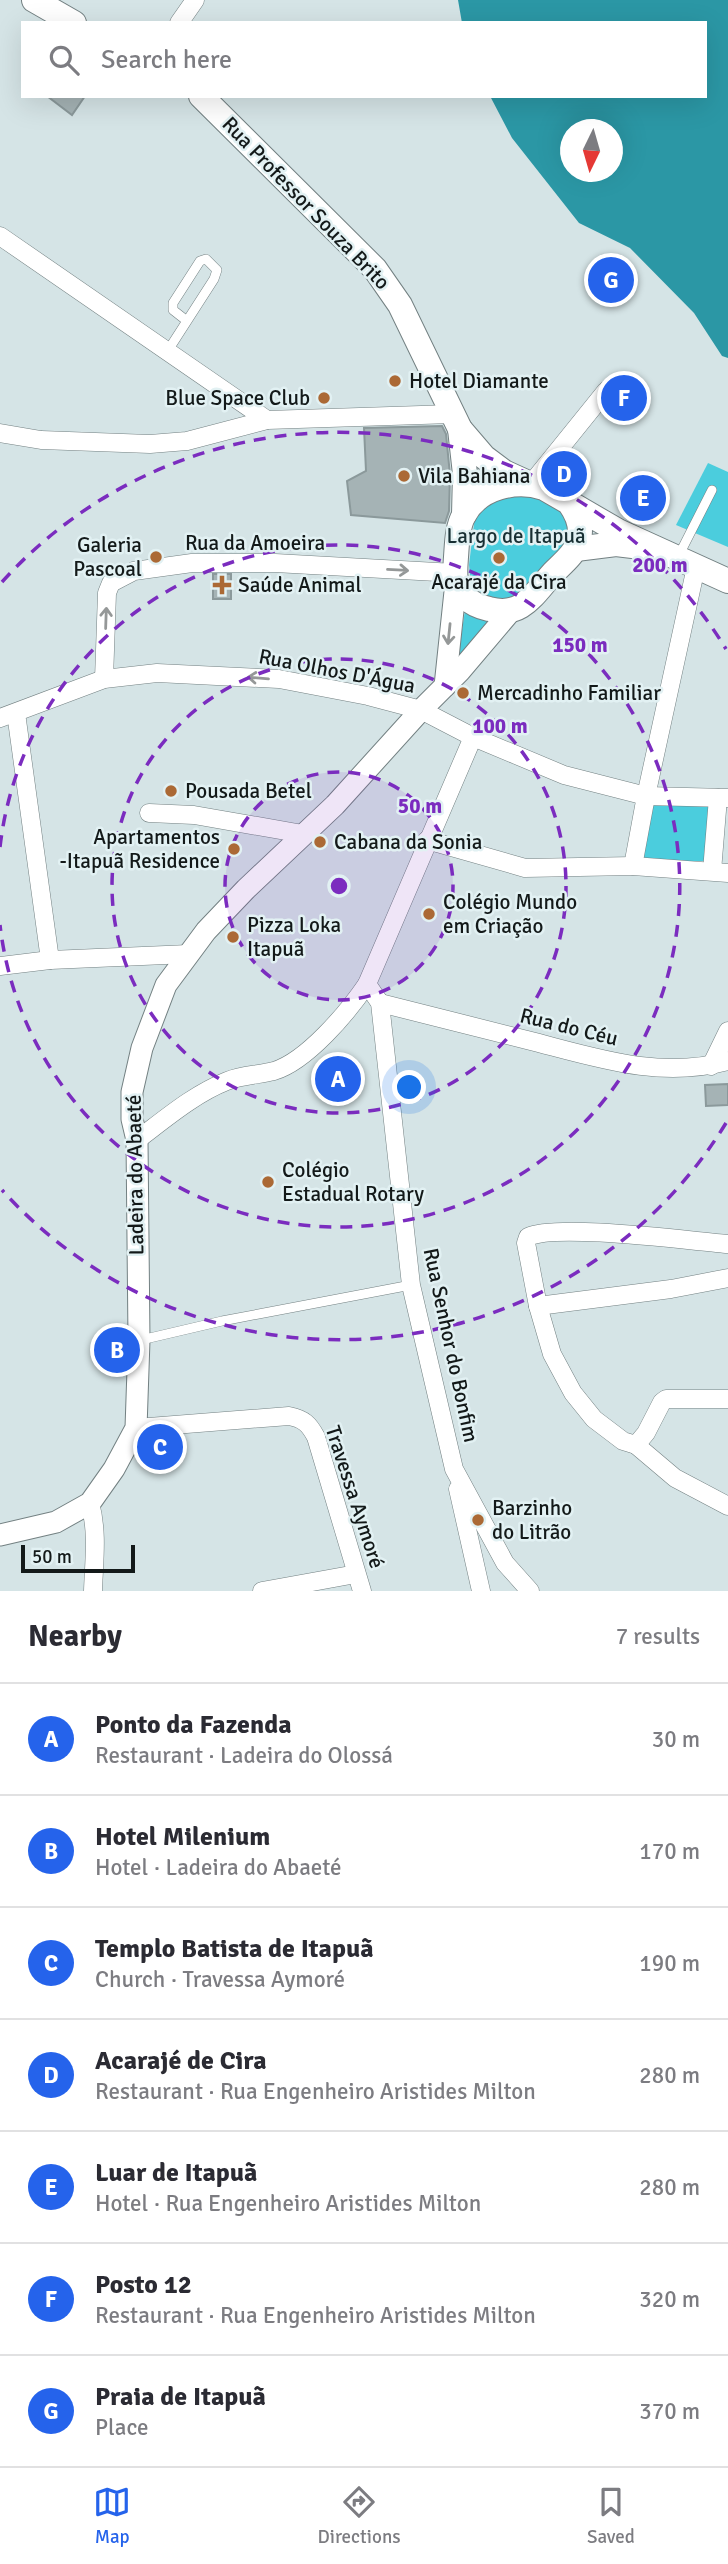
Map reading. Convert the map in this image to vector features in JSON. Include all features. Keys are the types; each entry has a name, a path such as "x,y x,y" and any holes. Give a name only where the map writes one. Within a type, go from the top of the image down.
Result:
{"main road":[{"path":"34,0 71,21"},
{"name":"Rua Professor Souza Brito","path":"203,98 296,188 390,287 456,421 484,457 504,472 529,483"},
{"name":"Rua Professor Souza Brito","path":"456,421 465,474 464,515"},
{"path":"570,504 576,513 580,534 576,549 524,605 510,611 493,611 478,606 458,590 455,577 457,542 464,515 472,505 490,492 505,485 529,483 544,488 652,548 728,581"},
{"path":"576,549 616,544 652,548"}],"street":[{"path":"180,21 195,0"},
{"path":"0,236 267,420"},
{"path":"529,483 606,391"},
{"path":"0,433 41,440 150,443 187,441 267,420 456,421"},
{"name":"Rua da Amoeira","path":"104,679 107,593 111,583 134,571 192,563 275,563 455,577"},
{"path":"633,866 686,563"},
{"path":"445,686 455,577"},
{"name":"Ladeira do Abaeté","path":"0,1535 56,1521 90,1503 114,1469 136,1428 139,1340 136,1140 132,1119 132,1092 142,1048 166,985 214,922 335,805 460,671 510,611"},
{"name":"Rua Olhos D'Água","path":"8,715 104,679 157,673 279,679 368,696 421,710 472,737 564,775 646,796 723,798"},
{"path":"8,715 50,960"},
{"path":"136,1140 176,1110 214,1087 290,1064 350,1009 368,984 472,737"},
{"path":"427,840 525,868 633,866 720,872 723,798"},
{"path":"149,813 194,816 303,834"},
{"path":"0,966 50,960 190,954"},
{"name":"Rua Senhor do Bonfim","path":"368,984 380,1003 411,1285 481,1591"},
{"name":"Rua do Céu","path":"380,1003 632,1067 682,1069 719,1063 728,1031"},
{"path":"728,1244 587,1233 536,1233 528,1237 526,1243 538,1306 552,1354 573,1393 594,1419 623,1441 636,1445 675,1478 728,1506"},
{"path":"538,1306 671,1289 728,1278"},
{"path":"636,1445 666,1399 728,1399"},
{"name":"Travessa Aymoré","path":"136,1428 289,1416 302,1419 316,1437 359,1582"},
{"name":"Rua Senhor do Bonfim","path":"454,1469 505,1563 530,1591"},
{"path":"90,1503 96,1536 93,1591"},
{"path":"262,1591 359,1582"}],"lane":[{"path":"167,352 187,321 216,275 214,265 206,259 200,261 173,303 173,310 187,321"},
{"path":"686,563 712,490"},
{"path":"139,1340 411,1285"}],"green space":[{"path":"708,463 728,472 728,547 676,525"},
{"name":"Largo de Itapuã","path":"534,494 564,515 571,532 567,542 552,561 516,595 499,599 479,591 471,584 469,565 475,516 488,498"},
{"name":"Largo de Itapuã","path":"466,604 500,618 457,662"},
{"path":"650,802 710,807 708,861 639,861"}],"shaded area":[{"path":"458,0 728,0 728,358 722,356 694,313 630,248 579,223 512,138 491,98 707,98 707,21 462,21"}],"building":[{"path":"50,98 84,98 72,115"},
{"name":"Vila Bahiana","path":"442,426 446,434 450,475 449,511 445,523 351,515 347,481 366,471 364,428"},
{"name":"Saúde Animal","path":"213,574 231,574 231,599 213,599"},
{"path":"728,1084 728,1105 706,1106 705,1085"}],"place":[{"name":"Praia de Itapuã","path":"611,280"},
{"name":"Hotel Diamante","path":"395,381"},
{"name":"Blue Space Club","path":"324,398"},
{"name":"Posto 12","path":"624,398"},
{"name":"Acarajé de Cira","path":"564,474"},
{"name":"Vila Bahiana","path":"404,476"},
{"name":"Luar de Itapuã","path":"643,498"},
{"name":"Galeria Pascoal","path":"156,557"},
{"name":"Acarajé da Cira","path":"499,558"},
{"name":"Saúde Animal","path":"222,585"},
{"name":"Mercadinho Familiar","path":"463,693"},
{"name":"Pousada Betel","path":"171,791"},
{"name":"Cabana da Sonia","path":"320,842"},
{"name":"Apartamentos -Itapuã Residence","path":"234,849"},
{"name":"Colégio Mundo em Criação","path":"429,914"},
{"name":"Pizza Loka Itapuã","path":"233,937"},
{"name":"Ponto da Fazenda","path":"338,1079"},
{"name":"Colégio Estadual Rotary","path":"268,1182"},
{"name":"Hotel Milenium","path":"117,1350"},
{"name":"Templo Batista de Itapuã","path":"160,1447"},
{"name":"Barzinho do Litrão","path":"478,1520"}]}
